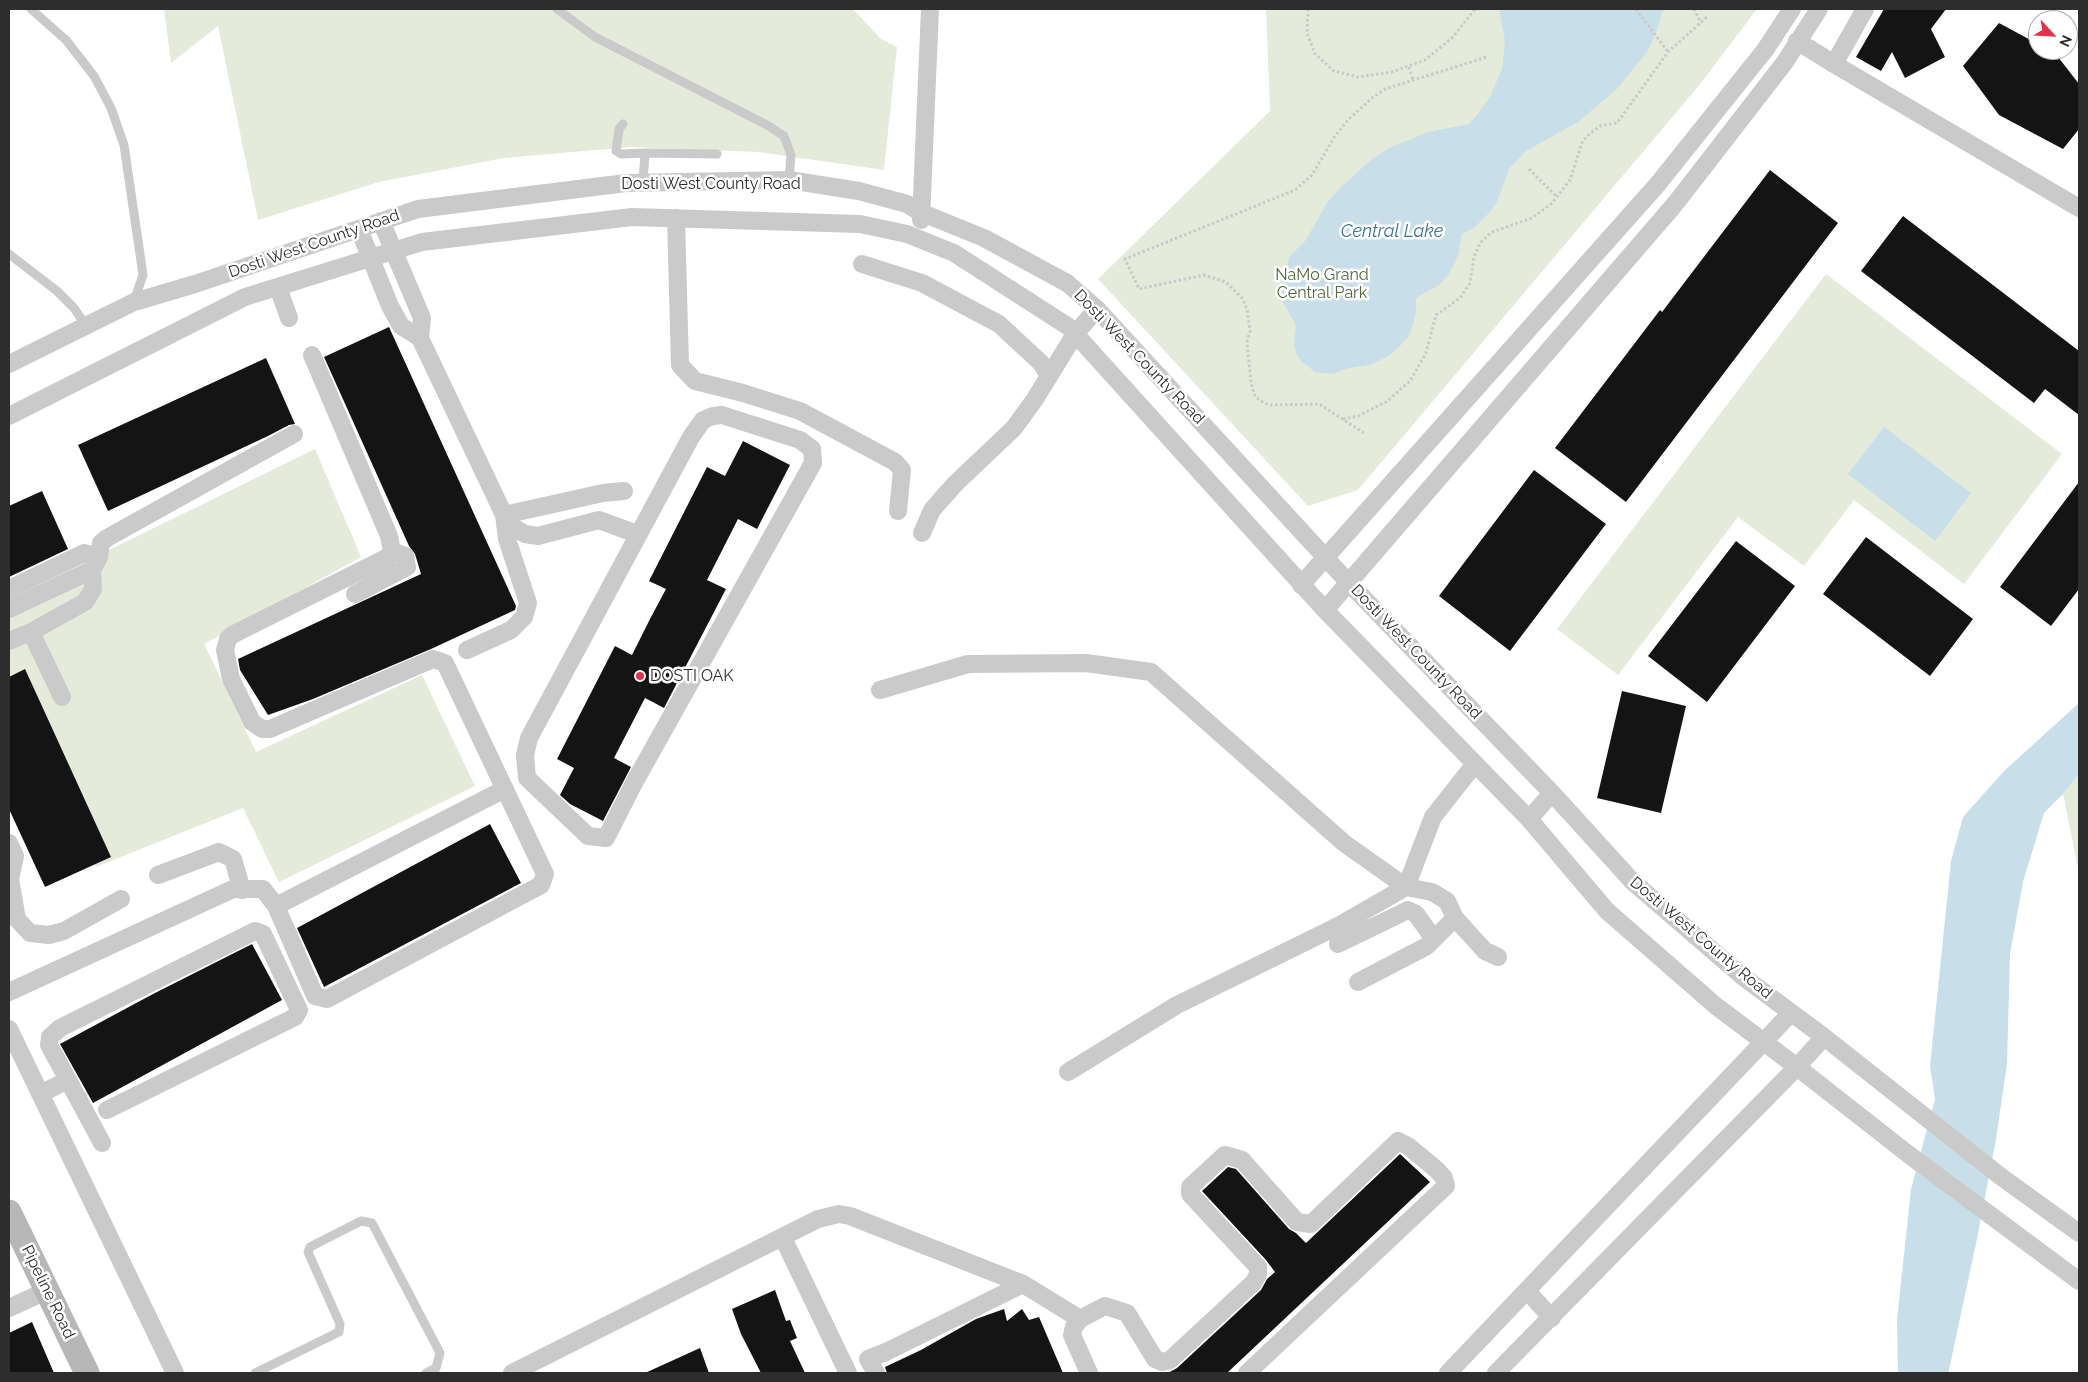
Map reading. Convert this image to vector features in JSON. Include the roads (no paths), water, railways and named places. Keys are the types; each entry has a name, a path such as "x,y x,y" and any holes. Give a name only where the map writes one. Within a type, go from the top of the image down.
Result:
{"street":[{"path":"924,240 920,212 930,9"},
{"path":"1301,585 1657,185 1765,50 1792,9"},
{"path":"1325,610 1675,204 1785,62 1797,41 1820,9"},
{"path":"1834,64 1865,9"},
{"path":"1797,41 2079,208"},
{"path":"1765,50 1785,62"},
{"name":"Dosti West County Road","path":"9,364 134,302 194,284 418,209 626,183 788,180 859,191 907,204 920,212 984,238 1067,283 1097,309 1348,582 1552,793 1633,882 1742,976 2000,1176 2079,1233"},
{"path":"1657,185 1675,204"},
{"name":"Dosti West County Road","path":"9,416 245,298 422,242 632,217 860,224 907,234 954,252 1069,326 1301,585 1474,765 1529,819 1607,911 1716,1006 1908,1154 2079,1281"},
{"path":"676,218 680,365 695,381 743,393 800,411 895,462 902,470 898,511"},
{"path":"381,221 422,318 420,338 504,515 513,527 526,534 538,536 599,520 637,534"},
{"path":"359,228 390,306 401,326 420,338"},
{"path":"862,264 922,283 999,324 1041,363 1048,376"},
{"path":"278,287 289,318"},
{"path":"922,533 932,510 955,484 1014,428 1036,399 1048,376 1076,334 1097,309"},
{"path":"9,992 233,889 263,889 276,906 315,996 327,999 541,885 545,874 445,663 433,659 270,729 262,729 252,722 231,679 225,650 228,640 232,635 388,557 392,551 389,536 312,354"},
{"path":"722,415 800,440 812,449 813,463 634,783 606,838 588,836 527,778 525,755 529,738 637,534 690,437 703,420 722,415"},
{"path":"9,641 31,632 85,602 93,589 100,543 294,434"},
{"path":"504,515 603,493 624,491"},
{"path":"467,650 511,630 524,617 528,603 507,539 504,515"},
{"path":"355,594 407,567 405,556 392,551"},
{"path":"9,589 84,553 96,564"},
{"path":"9,609 96,564"},
{"path":"31,632 62,697"},
{"path":"880,690 968,664 1086,663 1151,672 1344,843 1406,887 1432,892 1447,901 1455,918 1485,951 1498,958"},
{"path":"1068,1072 1177,1005 1338,926 1406,887 1433,817 1474,765"},
{"path":"276,906 505,789"},
{"path":"1529,819 1552,793"},
{"path":"9,843 15,856 10,879 17,919 30,933 49,935 64,932 121,899"},
{"path":"158,875 218,852 233,859 242,890"},
{"path":"1338,944 1408,910 1416,914 1434,939"},
{"path":"1358,982 1427,946 1455,918"},
{"path":"102,1143 49,1044 50,1037 60,1028 255,931 263,934 299,1010 295,1017 107,1110"},
{"path":"1448,1373 1765,1043 1791,1013"},
{"path":"9,1029 175,1373"},
{"path":"1496,1373 1552,1318 1824,1038"},
{"path":"40,1094 68,1080"},
{"path":"1089,1373 1072,1334 1074,1327 1080,1319 1105,1306 1127,1313 1155,1359 1162,1362 1170,1360 1254,1282 1258,1274 1258,1268 1190,1194 1190,1187 1225,1155 1242,1160 1297,1222 1311,1224 1398,1141 1408,1146 1437,1170 1444,1178 1446,1186 1247,1373"},
{"name":"Pipeline Road","path":"9,1212 87,1373"},
{"path":"512,1373 818,1219 839,1214 875,1226 1023,1284 1080,1319"},
{"path":"783,1238 848,1373"},
{"path":"876,1373 868,1359 886,1352 1023,1284"},
{"path":"9,1308 46,1291"},
{"path":"1527,1291 1552,1318"}],"lane":[{"path":"31,9 66,40 94,76 112,108 124,145 143,275 134,302"},
{"path":"557,9 595,37 767,125 784,136 791,155 788,180"},
{"path":"623,124 619,129 616,152 621,154 717,154"},
{"path":"643,182 645,153"},
{"path":"9,254 57,291 74,308 86,326"},
{"path":"255,1373 338,1332 340,1324 308,1252 310,1247 361,1221 372,1223 440,1353 436,1368 426,1373"}],"water":[{"name":"Central Lake","path":"1499,9 1663,9 1656,33 1647,52 1617,89 1578,122 1526,151 1509,169 1497,202 1491,211 1474,228 1462,234 1458,256 1448,275 1439,285 1416,298 1413,324 1408,337 1399,347 1389,356 1370,365 1349,368 1332,374 1315,372 1301,361 1296,353 1294,343 1296,325 1283,302 1282,278 1290,256 1306,240 1327,203 1341,187 1372,159 1389,148 1428,132 1469,124 1480,111 1490,97 1502,69 1505,41"},
{"path":"1884,427 1971,493 1935,541 1848,474"},
{"path":"2079,703 2079,774 2044,813 2023,882 2010,954 2007,1064 1996,1139 1949,1370 1948,1373 1898,1373 1897,1320 1911,1189 1935,1099 1930,1066 1951,861 1963,817 2005,770"}],"place":[{"name":"DOSTI OAK","path":"640,676"}],"park label":[{"name":"NaMo Grand Central Park","path":"1322,284"}]}
